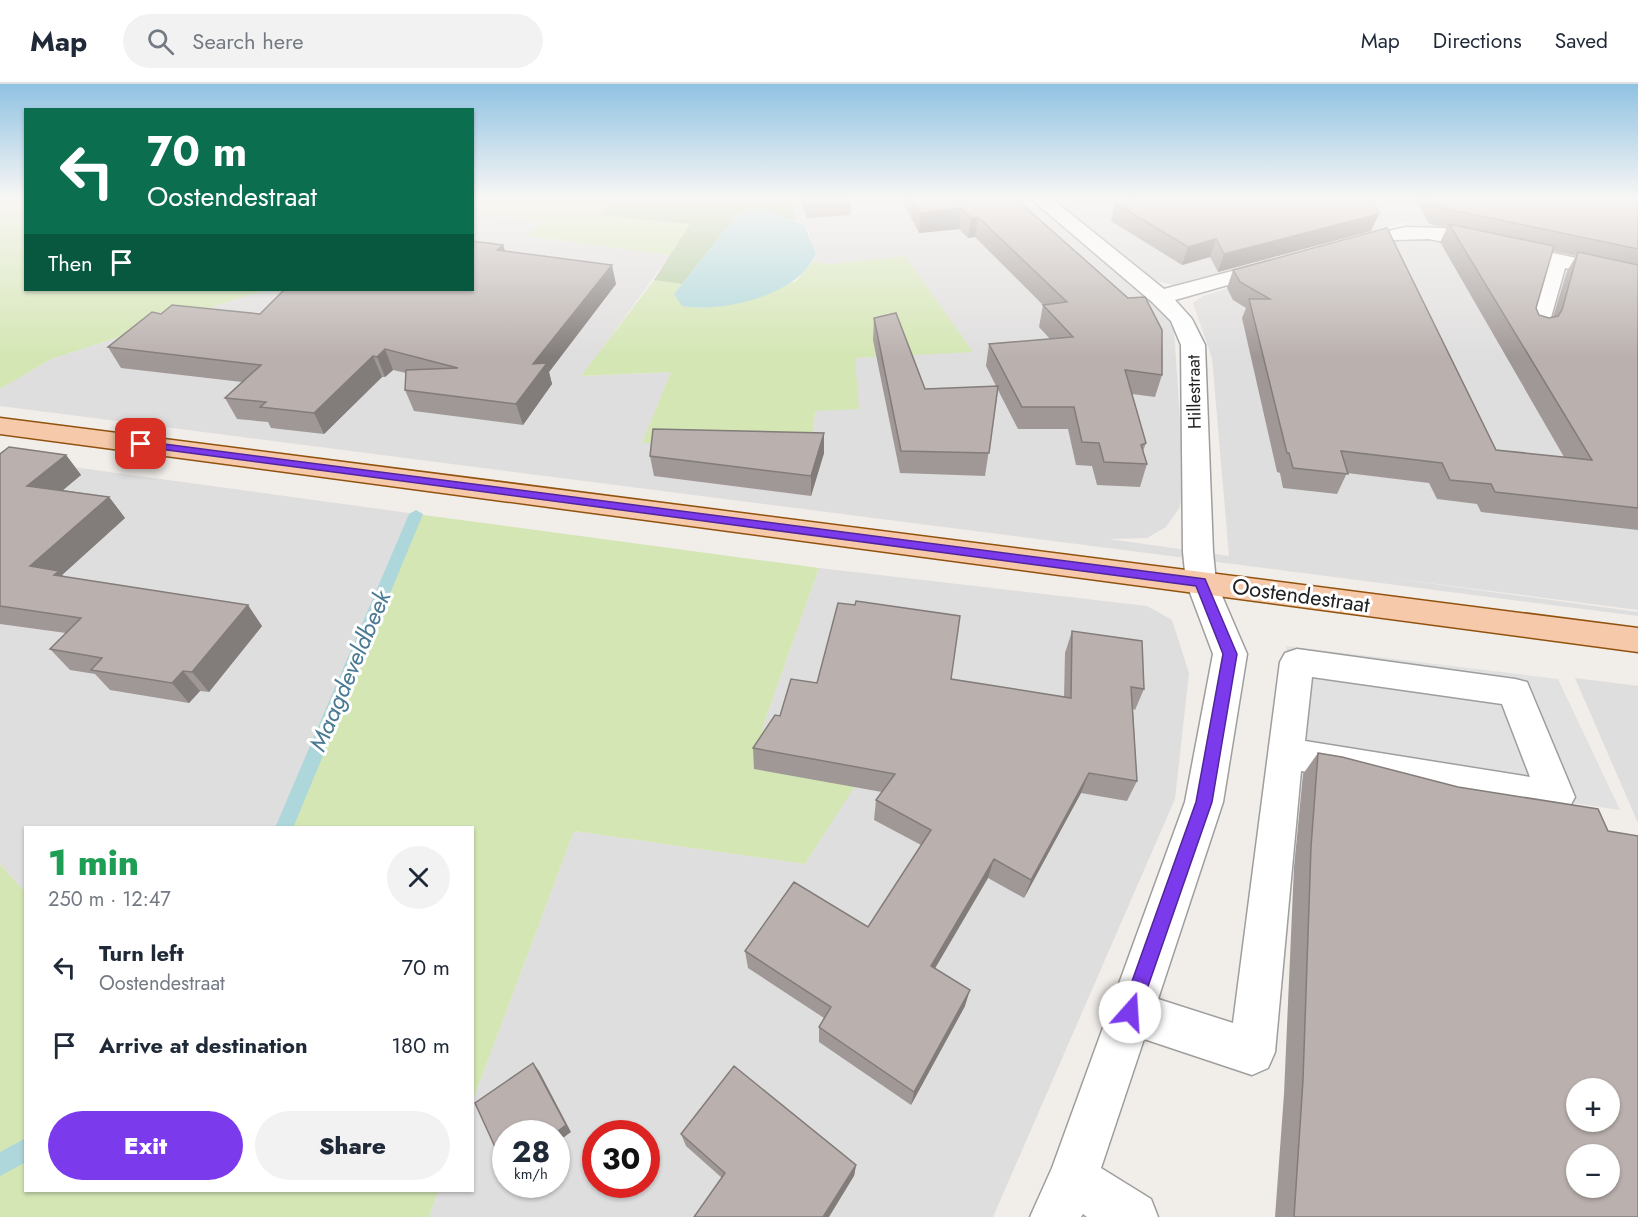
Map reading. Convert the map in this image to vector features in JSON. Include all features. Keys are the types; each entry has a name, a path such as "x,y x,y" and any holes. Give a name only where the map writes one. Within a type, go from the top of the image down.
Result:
{"main road":[{"name":"Oostendestraat","path":"0,426 1638,640"}],"street":[{"name":"Hillestraat","path":"1064,1198 1204,802 1230,654 1201,582 1198,552 1193,345 1181,319 1160,297 1104,251"},
{"path":"1514,251 1638,278"},
{"path":"1160,297 1295,260"},
{"path":"1537,328 1557,261"},
{"path":"1130,1012 1252,1052 1285,753 1297,662 1515,692 1556,797 1285,753"},
{"path":"1064,1198 1133,1217"}],"shaded area":[{"path":"474,251 639,251 670,255 582,376 671,372 643,442 812,440 815,411 855,358 972,351 832,264 813,262 815,251 1092,251 1163,311 1174,329 1184,479 1180,507 1166,527 1147,538 1109,539 1229,556 1212,358 1193,303 1203,296 1353,251 1453,251 1529,324 1558,331 1557,283 1566,272 1585,271 1638,283 1638,610 1390,578 1638,612 1638,616 0,406 0,389 51,359 262,291 474,291"},
{"path":"1117,251 1306,251 1202,281 1173,285 1153,280"},
{"path":"1540,251 1638,251 1638,272"},
{"path":"0,457 416,514 285,826 24,826 24,891 0,864"},
{"path":"819,568 1147,606 1172,620 1189,673 1175,799 993,1217 429,1217 438,1192 474,1192 474,1097 574,831 805,864 879,747 762,729"},
{"path":"1286,646 1558,679 1620,810 1305,764"},
{"path":"1575,678 1638,686 1638,823"}],"green space":[{"path":"0,251 24,251 24,291 262,291 51,359 0,389"},
{"path":"639,251 673,251 670,255"},
{"path":"673,251 708,251 682,284 654,280"},
{"path":"905,256 973,352 855,358 859,409 815,411 812,441 642,443 671,372 581,376 654,280 682,284 675,294 696,308 720,306 760,297 796,281 813,262 832,264"},
{"path":"416,514 819,568 762,729 880,747 805,864 574,831 474,1097 474,826 285,826"},
{"path":"0,864 24,891 24,1192 438,1192 429,1217 0,1217"}],"water":[{"path":"708,251 815,251 816,253 808,268 794,280 758,298 718,307 699,307 682,306 674,294"}],"building":[{"path":"474,251 504,251 612,265 533,364 547,363 516,404 405,390 406,370 458,368 385,349 377,357 373,356 314,413 260,407 266,402 225,398 261,365 108,347 152,312 161,314 172,305 260,314 283,291 474,291"},
{"path":"1013,251 1075,251 1128,298 1145,297 1162,330 1162,375 1125,370 1146,443 1141,445 1147,464 1104,462 1099,443 1082,442 1074,407 1022,407 989,344 1073,337 1043,305 1067,302"},
{"path":"1303,251 1398,251 1496,450 1592,460 1465,251 1553,251 1536,308 1539,315 1549,318 1558,316 1562,310 1578,252 1638,265 1638,508 1495,492 1491,484 1450,480 1442,463 1341,451 1348,474 1293,468 1289,453 1287,453 1249,299 1270,299 1240,282 1233,270"},
{"path":"896,313 925,389 998,386 989,453 901,451 874,318"},
{"path":"653,429 824,433 811,476 650,456"},
{"path":"9,447 66,455 27,486 109,497 30,566 59,571 54,575 248,605 192,672 183,671 172,683 91,670 102,658 50,649 81,618 0,606 0,454"},
{"path":"856,601 960,616 951,679 1071,698 1072,631 1142,641 1144,689 1131,687 1137,781 1089,773 1031,880 994,859 931,966 970,990 914,1092 819,1027 831,1007 745,951 794,882 868,927 931,830 876,800 895,774 753,748 775,715 780,716 791,679 817,683 838,603 855,605"},
{"path":"1318,753 1458,787 1598,809 1608,831 1638,836 1638,1217 1294,1217 1303,1080 1311,847"},
{"path":"533,1063 563,1120 492,1120 492,1140 475,1103"},
{"path":"734,1066 856,1165 823,1217 694,1217 725,1173 681,1134"}],"waterway":[{"name":"Maagdeveldbeek","path":"285,826 416,514"},
{"name":"Maagdeveldbeek","path":"0,1165 24,1150"}],"route":[{"path":"141,444 1201,582 1230,654 1204,802 1130,1012"}]}
